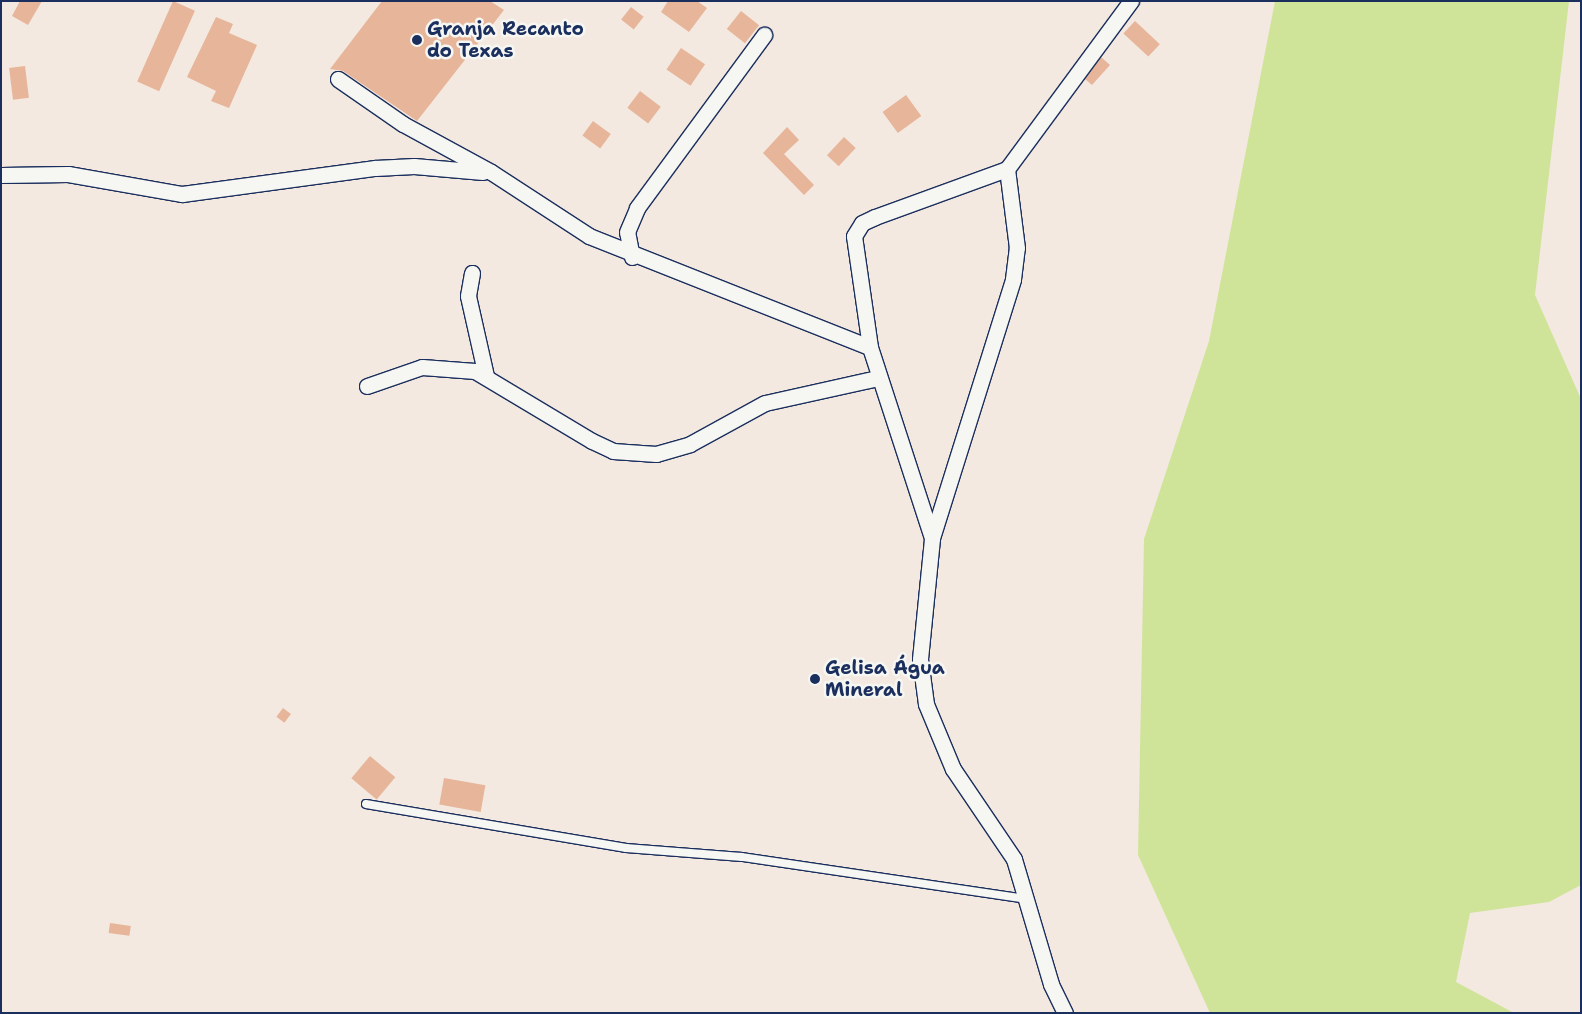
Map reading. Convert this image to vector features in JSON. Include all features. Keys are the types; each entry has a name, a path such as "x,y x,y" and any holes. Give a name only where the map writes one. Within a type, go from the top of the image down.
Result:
{"street":[{"path":"932,538 878,378 870,348 854,236 862,223 1007,169 1131,1"},
{"path":"632,257 626,232 637,208 764,35"},
{"path":"338,79 403,124 492,172 589,236 632,257 757,300 870,348"},
{"path":"1,174 68,174 182,194 375,168 414,166 492,172"},
{"path":"1007,169 1017,248 1013,279 932,538 920,659 926,704 953,769 1004,840 1029,900 1051,984 1065,1013"},
{"path":"472,273 468,296 486,376"},
{"path":"366,386 422,367 448,366 486,376 592,441 613,451 656,454 690,444 765,403 878,378"}],"lane":[{"path":"366,804 626,848 742,857 1029,900"}],"green space":[{"path":"1275,1 1569,1 1535,295 1581,399 1581,885 1549,902 1470,913 1456,982 1514,1013 1210,1013 1138,855 1144,539 1209,341"}],"building":[{"path":"20,1 42,1 28,25 12,16"},
{"path":"173,1 195,11 159,91 137,81"},
{"name":"Granja Recanto do Texas","path":"382,1 490,1 504,10 417,121 343,71 330,69"},
{"path":"668,1 697,1 707,8 689,32 661,12"},
{"path":"631,7 644,17 634,29 621,20"},
{"path":"741,11 759,25 745,43 727,29"},
{"path":"216,17 233,24 229,33 257,45 229,108 211,101 216,91 187,77"},
{"path":"1135,21 1160,44 1148,57 1123,33"},
{"path":"681,48 705,64 691,86 666,70"},
{"path":"1101,57 1110,65 1092,85 1085,79"},
{"path":"25,66 29,98 13,100 9,68"},
{"path":"640,91 661,107 648,123 627,108"},
{"path":"906,95 921,116 898,133 883,112"},
{"path":"593,121 611,134 600,148 582,136"},
{"path":"787,127 799,140 784,154 814,185 804,195 763,153"},
{"path":"844,137 856,148 839,166 827,155"},
{"path":"283,708 291,714 284,723 276,717"},
{"path":"370,756 395,777 377,799 351,778"},
{"path":"444,778 485,785 481,812 439,805"},
{"path":"110,923 131,926 129,936 109,933"}],"place":[{"name":"Granja Recanto do Texas","path":"417,40"},
{"name":"Gelisa Água Mineral","path":"815,679"}]}
